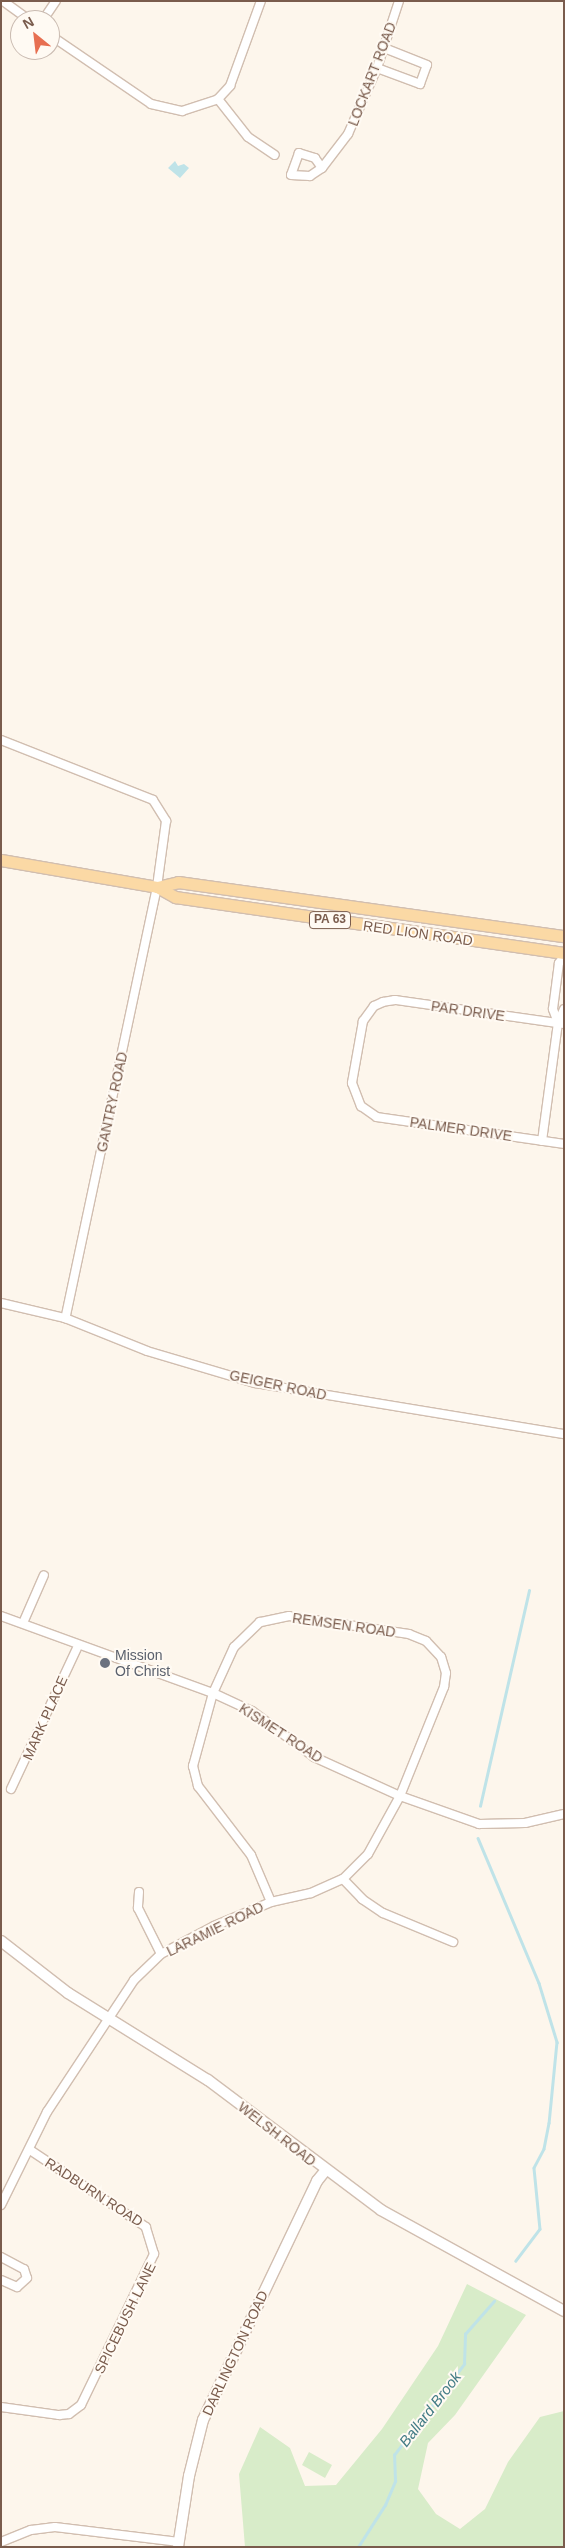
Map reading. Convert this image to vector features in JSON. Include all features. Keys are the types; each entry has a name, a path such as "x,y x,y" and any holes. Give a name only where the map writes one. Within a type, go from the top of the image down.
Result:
{"main road":[{"name":"RED LION ROAD","path":"1,860 157,887 175,897 564,954"},
{"name":"RED LION ROAD","path":"157,887 178,882 564,936"},
{"name":"WELSH ROAD","path":"1,1940 68,1993 110,2016 208,2080 325,2171 381,2210 564,2311"},
{"name":"DARLINGTON ROAD","path":"179,2544 189,2476 203,2420 317,2181 325,2171"}],"street":[{"path":"3,1 15,10"},
{"path":"60,41 151,104 182,111 218,99 238,71 261,1"},
{"name":"LOCKART ROAD","path":"322,168 348,134 377,68 399,1"},
{"path":"377,68 420,84 427,64 384,48"},
{"path":"218,99 248,137 275,155"},
{"name":"GANTRY ROAD","path":"1,740 153,800 166,821 157,887 65,1318"},
{"path":"561,1024 553,1009 559,963 564,954"},
{"name":"PAR DRIVE","path":"361,1106 352,1083 363,1021 374,1006 395,1000 561,1024"},
{"path":"542,1141 564,1010"},
{"name":"PALMER DRIVE","path":"361,1106 377,1117 564,1144"},
{"name":"GEIGER ROAD","path":"1,1303 65,1318 147,1351 255,1383 564,1434"},
{"path":"23,1623 44,1575"},
{"name":"KISMET ROAD","path":"1,1616 78,1646 213,1693 252,1710 314,1757 400,1796 479,1824 525,1823 564,1814"},
{"name":"REMSEN ROAD","path":"271,1902 251,1855 198,1786 193,1766 194,1751 213,1693 234,1647 247,1632 260,1622 289,1616 409,1634 426,1641 441,1657"},
{"name":"MARK PLACE","path":"11,1789 78,1646"},
{"name":"LARAMIE ROAD","path":"1,2205 30,2150 47,2112 134,1980 161,1954 214,1926 271,1902 311,1893 343,1879 379,1838 400,1796 444,1687 446,1673 441,1657"},
{"path":"343,1879 362,1899 383,1913 453,1942"},
{"path":"139,1892 138,1908 161,1954"},
{"name":"RADBURN ROAD","path":"30,2150 146,2226 153,2240"},
{"name":"SPICEBUSH LANE","path":"1,2407 69,2414 81,2405 153,2260 153,2240"},
{"path":"1,2256 24,2269 27,2278 17,2287 1,2280"},
{"path":"1,2542 31,2530 55,2528 179,2544"}],"green space":[{"path":"467,2284 526,2315 455,2415 428,2443 418,2489 436,2514 460,2529 485,2509 508,2462 540,2417 564,2411 564,2547 245,2547 239,2474 260,2427 290,2448 305,2486 336,2485 382,2429 438,2346"},
{"path":"309,2452 332,2465 325,2478 302,2465"}],"water":[{"path":"175,161 178,166 184,164 189,168 180,178 168,168"}],"waterway":[{"path":"480,1806 529,1590"},
{"path":"478,1838 539,1983 557,2042 549,2123 544,2149 534,2168 540,2229 516,2261"},
{"name":"Ballard Brook","path":"358,2547 385,2505 395,2481 394,2455 464,2364 465,2334 494,2301"}],"place":[{"name":"Mission Of Christ","path":"105,1663"}]}
